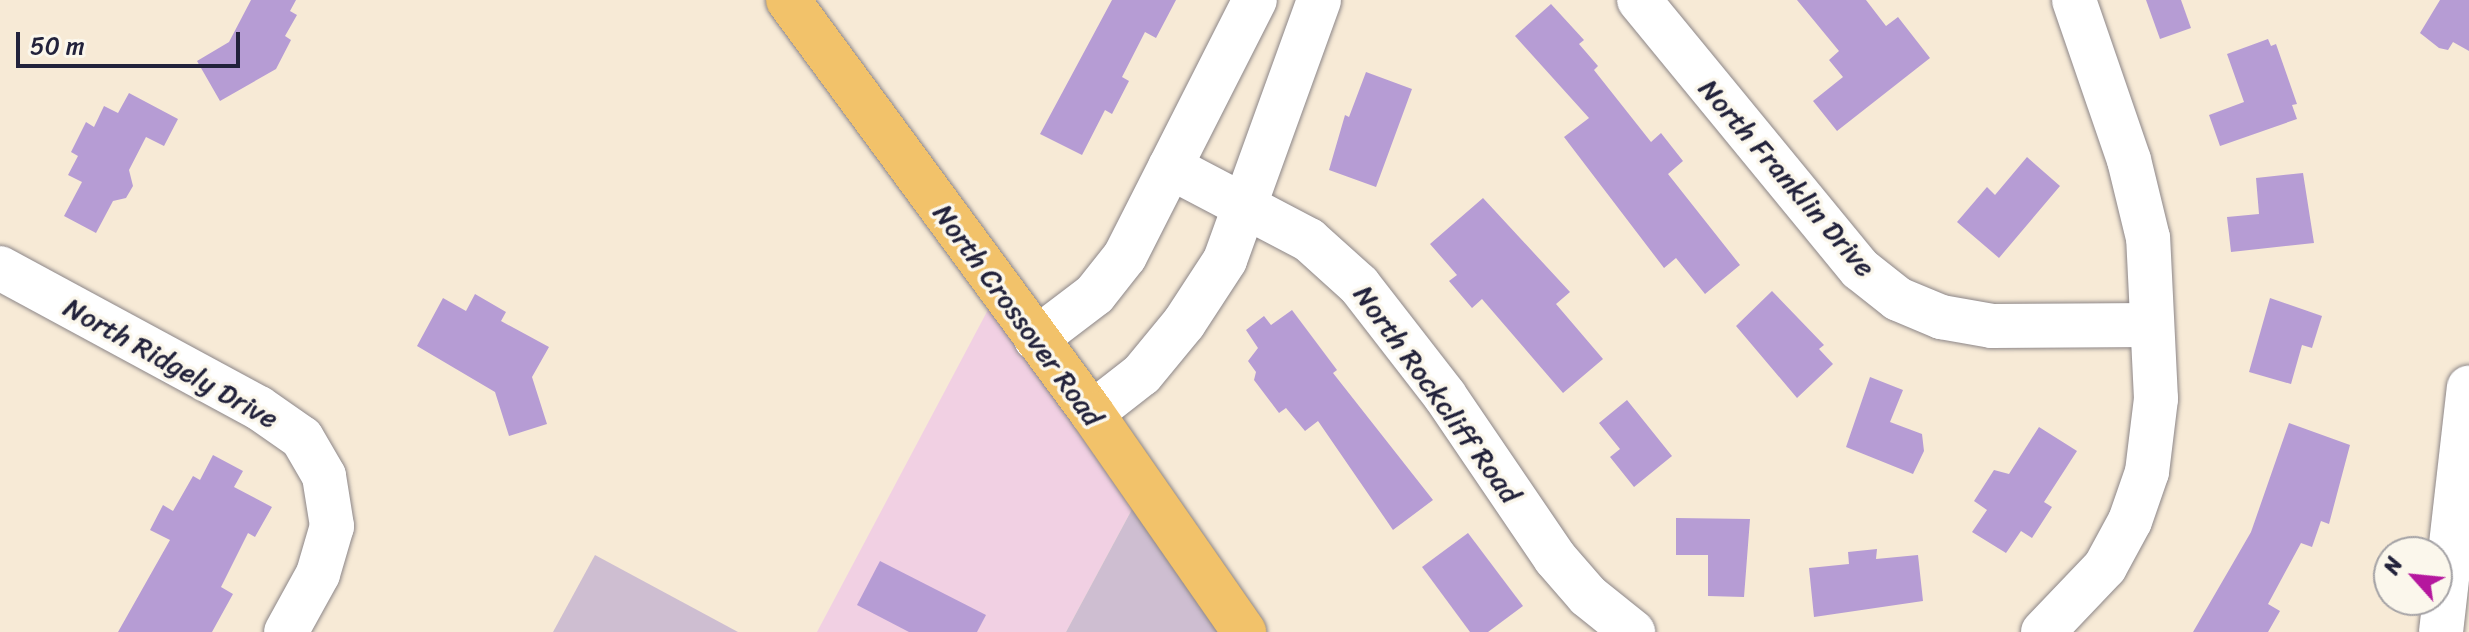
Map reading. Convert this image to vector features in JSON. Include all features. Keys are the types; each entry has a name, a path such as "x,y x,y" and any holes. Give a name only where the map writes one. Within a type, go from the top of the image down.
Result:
{"main road":[{"name":"North Crossover Road","path":"788,0 1092,413 1244,632"}],"street":[{"path":"1036,339 1095,294 1125,256 1255,0"},
{"path":"1092,413 1142,374 1184,323 1225,260 1319,0"},
{"name":"North Franklin Drive","path":"1639,0 1860,269 1898,299 1941,317 1992,326 2152,325"},
{"path":"2043,632 2105,567 2130,521 2147,472 2156,399 2148,238 2129,160 2074,0"},
{"name":"North Rockcliff Road","path":"1170,167 1309,240 1359,285 1445,396 1555,558 1588,596 1633,632"},
{"name":"North Ridgely Drive","path":"0,268 259,408 302,438 324,476 332,526 318,574 286,632"},
{"path":"2441,632 2469,388"}],"shaded area":[{"path":"999,289 1144,487 1066,632 817,632"},
{"path":"1144,487 1244,632 1066,632"},
{"path":"595,555 738,632 553,632"}],"building":[{"path":"251,0 296,0 290,11 297,15 285,36 291,40 276,69 220,101 197,61 229,42"},
{"path":"1112,0 1176,0 1156,38 1145,32 1122,77 1129,81 1112,114 1105,110 1082,155 1040,134"},
{"path":"1797,0 1866,0 1886,26 1898,17 1930,58 1837,131 1813,101 1843,77 1829,60 1839,51"},
{"path":"2146,0 2181,0 2191,28 2160,39"},
{"path":"2440,0 2469,0 2469,51 2453,42 2448,50 2439,48 2420,33"},
{"path":"1551,4 1584,40 1579,44 1598,66 1594,70 1651,142 1661,133 1683,161 1668,174 1740,265 1705,294 1676,258 1664,268 1564,137 1589,118 1515,36"},
{"path":"2268,39 2271,46 2276,44 2297,104 2292,105 2297,119 2220,146 2209,115 2244,102 2227,54"},
{"path":"1366,72 1412,89 1376,187 1329,170 1345,115 1349,117"},
{"path":"129,93 178,119 164,146 146,137 129,170 133,186 126,198 113,201 96,233 64,216 82,182 68,175 78,156 71,152 86,122 94,127 104,106 118,113"},
{"path":"2027,157 2060,186 1999,258 1957,222 1987,187 1995,195"},
{"path":"2303,173 2314,243 2231,252 2227,217 2259,214 2256,178"},
{"path":"1483,198 1570,292 1556,304 1603,359 1563,393 1482,299 1472,308 1449,281 1457,275 1430,244"},
{"path":"1772,291 1824,345 1819,349 1833,364 1797,398 1736,326"},
{"path":"475,294 506,312 501,321 549,347 532,377 547,424 509,436 495,392 417,346 443,298 466,311"},
{"path":"2270,298 2322,316 2312,348 2302,345 2291,384 2249,372"},
{"path":"1292,310 1337,370 1333,373 1433,500 1393,530 1318,421 1305,431 1286,408 1279,413 1254,380 1256,372 1248,361 1258,348 1246,330 1264,316 1271,325"},
{"path":"1870,377 1903,390 1890,422 1922,434 1924,451 1913,474 1846,447"},
{"path":"1627,400 1672,456 1634,487 1610,457 1620,449 1599,423"},
{"path":"2289,423 2350,445 2329,524 2321,521 2312,547 2301,543 2268,604 2280,611 2268,632 2193,632 2251,532"},
{"path":"2039,427 2077,451 2044,502 2052,507 2032,538 2021,531 2006,553 1972,532 1987,510 1974,501 1994,470 2009,474"},
{"path":"213,455 243,471 234,487 272,507 255,537 248,533 221,587 233,594 212,632 118,632 170,540 150,530 163,505 173,511 193,476 200,480"},
{"path":"1676,518 1750,519 1744,597 1708,596 1708,555 1676,555"},
{"path":"1468,533 1523,606 1488,632 1470,632 1422,567"},
{"path":"1877,549 1876,559 1918,555 1923,601 1814,617 1809,568 1849,564 1848,552"},
{"path":"880,561 986,615 977,632 909,632 857,605"}]}
